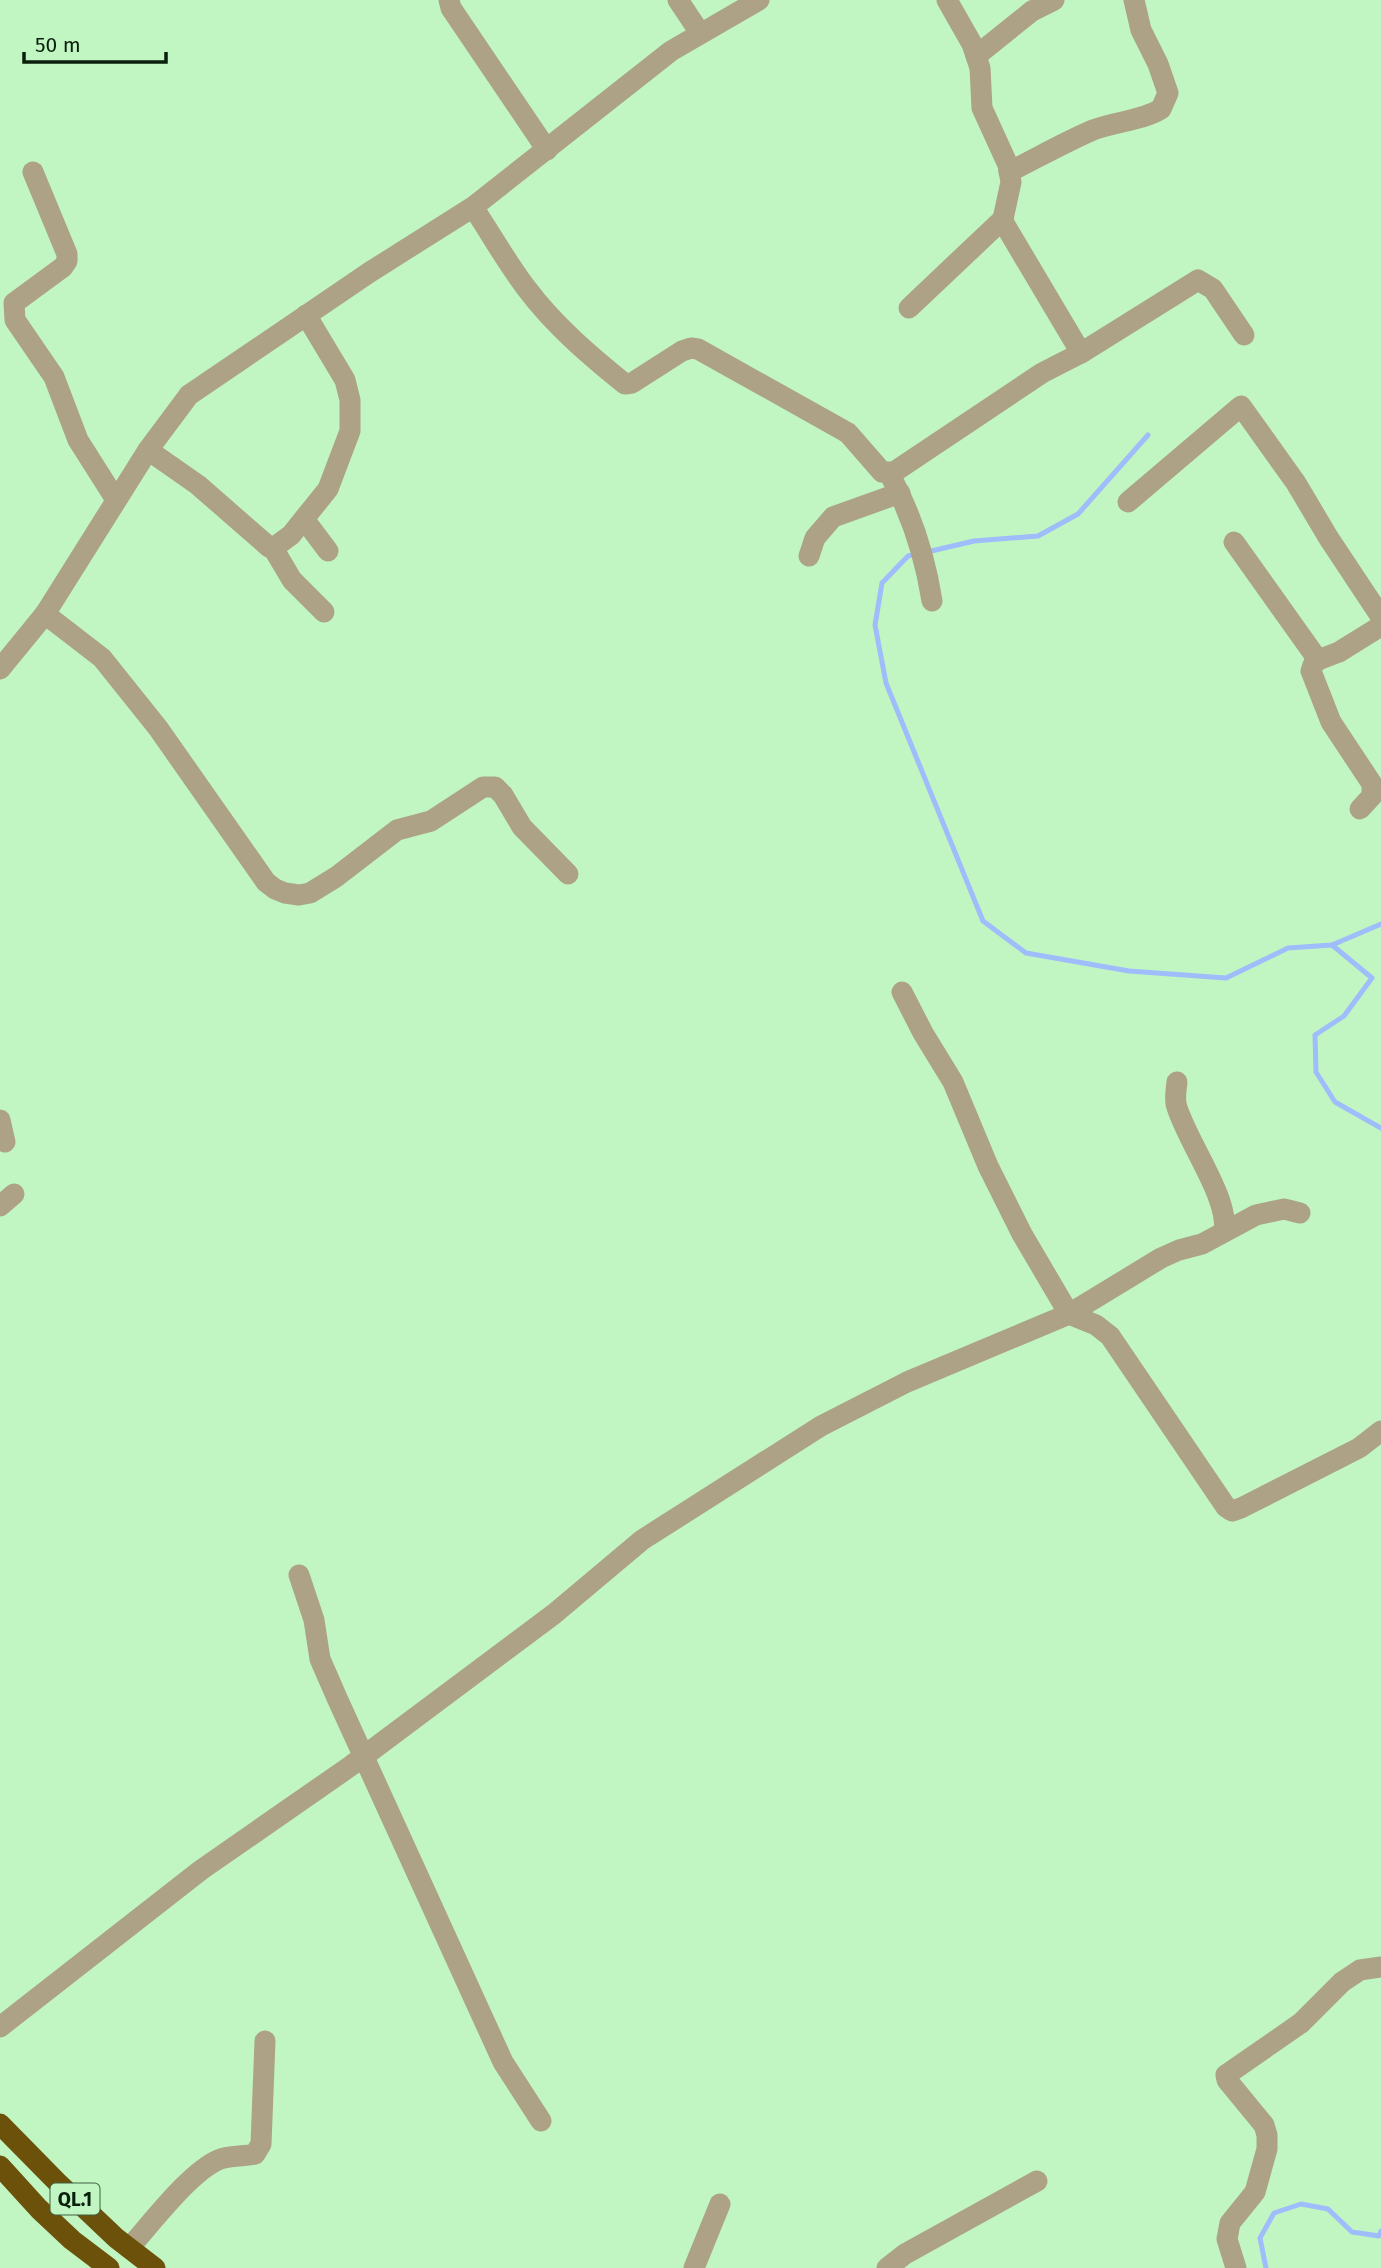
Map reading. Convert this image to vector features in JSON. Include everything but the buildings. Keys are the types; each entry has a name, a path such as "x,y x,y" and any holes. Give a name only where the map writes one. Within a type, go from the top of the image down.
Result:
{"highway":[{"name":"QL.1","path":"0,2124 57,2182 129,2248 155,2268"},
{"name":"QL.1","path":"0,2166 64,2233 109,2268"}],"street":[{"path":"449,0 547,150"},
{"path":"678,0 700,33"},
{"path":"0,669 45,614 148,450 188,395 473,207 671,51 759,0"},
{"path":"909,308 1003,219 1011,182 982,108 980,68 976,56 947,0"},
{"path":"976,56 1032,10 1054,0"},
{"path":"1009,172 1093,130 1140,118 1161,109 1168,93 1158,64 1141,30 1134,0"},
{"path":"33,172 67,254 62,267 14,303 15,320 54,377 78,440 116,500"},
{"path":"473,207 526,288 574,340 625,384 632,383 682,351 698,349 848,433 877,467 889,473 1042,373 1081,353 1198,280 1213,289 1244,335"},
{"path":"1003,219 1081,353"},
{"path":"273,548 291,535 328,489 350,431 350,400 345,380 306,316"},
{"path":"1128,502 1241,406 1296,483 1381,617"},
{"path":"148,450 198,485 273,548 292,580 324,612"},
{"path":"889,473 900,493 926,561 932,601"},
{"path":"809,556 815,538 833,517 900,493"},
{"path":"304,519 328,551"},
{"path":"1234,542 1318,660"},
{"path":"45,614 102,659 158,728 265,882 275,889 299,895 310,893 336,877 397,830 431,821 483,787 489,786 503,795 522,827 568,873"},
{"path":"1360,808 1371,796 1372,784 1331,722 1311,671 1312,665 1318,660 1339,652 1381,626"},
{"path":"902,992 953,1082 988,1166 1022,1234 1069,1314 1096,1325 1110,1336 1226,1507 1232,1511 1359,1448 1381,1432"},
{"path":"1177,1082 1177,1105 1219,1203 1226,1223 1224,1232"},
{"path":"0,1120 5,1142"},
{"path":"0,2027 201,1870 363,1757 554,1614 642,1540 810,1433 907,1382 1069,1314 1161,1258 1202,1244 1267,1212 1284,1209 1300,1213"},
{"path":"299,1575 314,1620 320,1658 363,1757 503,2062 541,2121"},
{"path":"1236,2268 1227,2239 1230,2223 1255,2192 1267,2135 1264,2125 1227,2080 1227,2075 1301,2023 1342,1982 1360,1970 1381,1966"},
{"path":"129,2248 180,2192 217,2160 255,2154 261,2144 265,2041"},
{"path":"887,2268 905,2254 1037,2180"},
{"path":"694,2268 720,2204"}],"waterway":[{"path":"927,552 974,541 1038,536 1078,514 1148,435"},
{"path":"917,554 908,556 882,583 875,625 886,683 983,921 1026,953 1129,971 1226,978 1288,948 1332,945 1372,978 1344,1016 1315,1035 1316,1072 1335,1102 1381,1128"},
{"path":"1332,945 1381,924"},
{"path":"1266,2268 1260,2238 1274,2213 1301,2204 1328,2209 1352,2232 1379,2236 1381,2231"}]}
